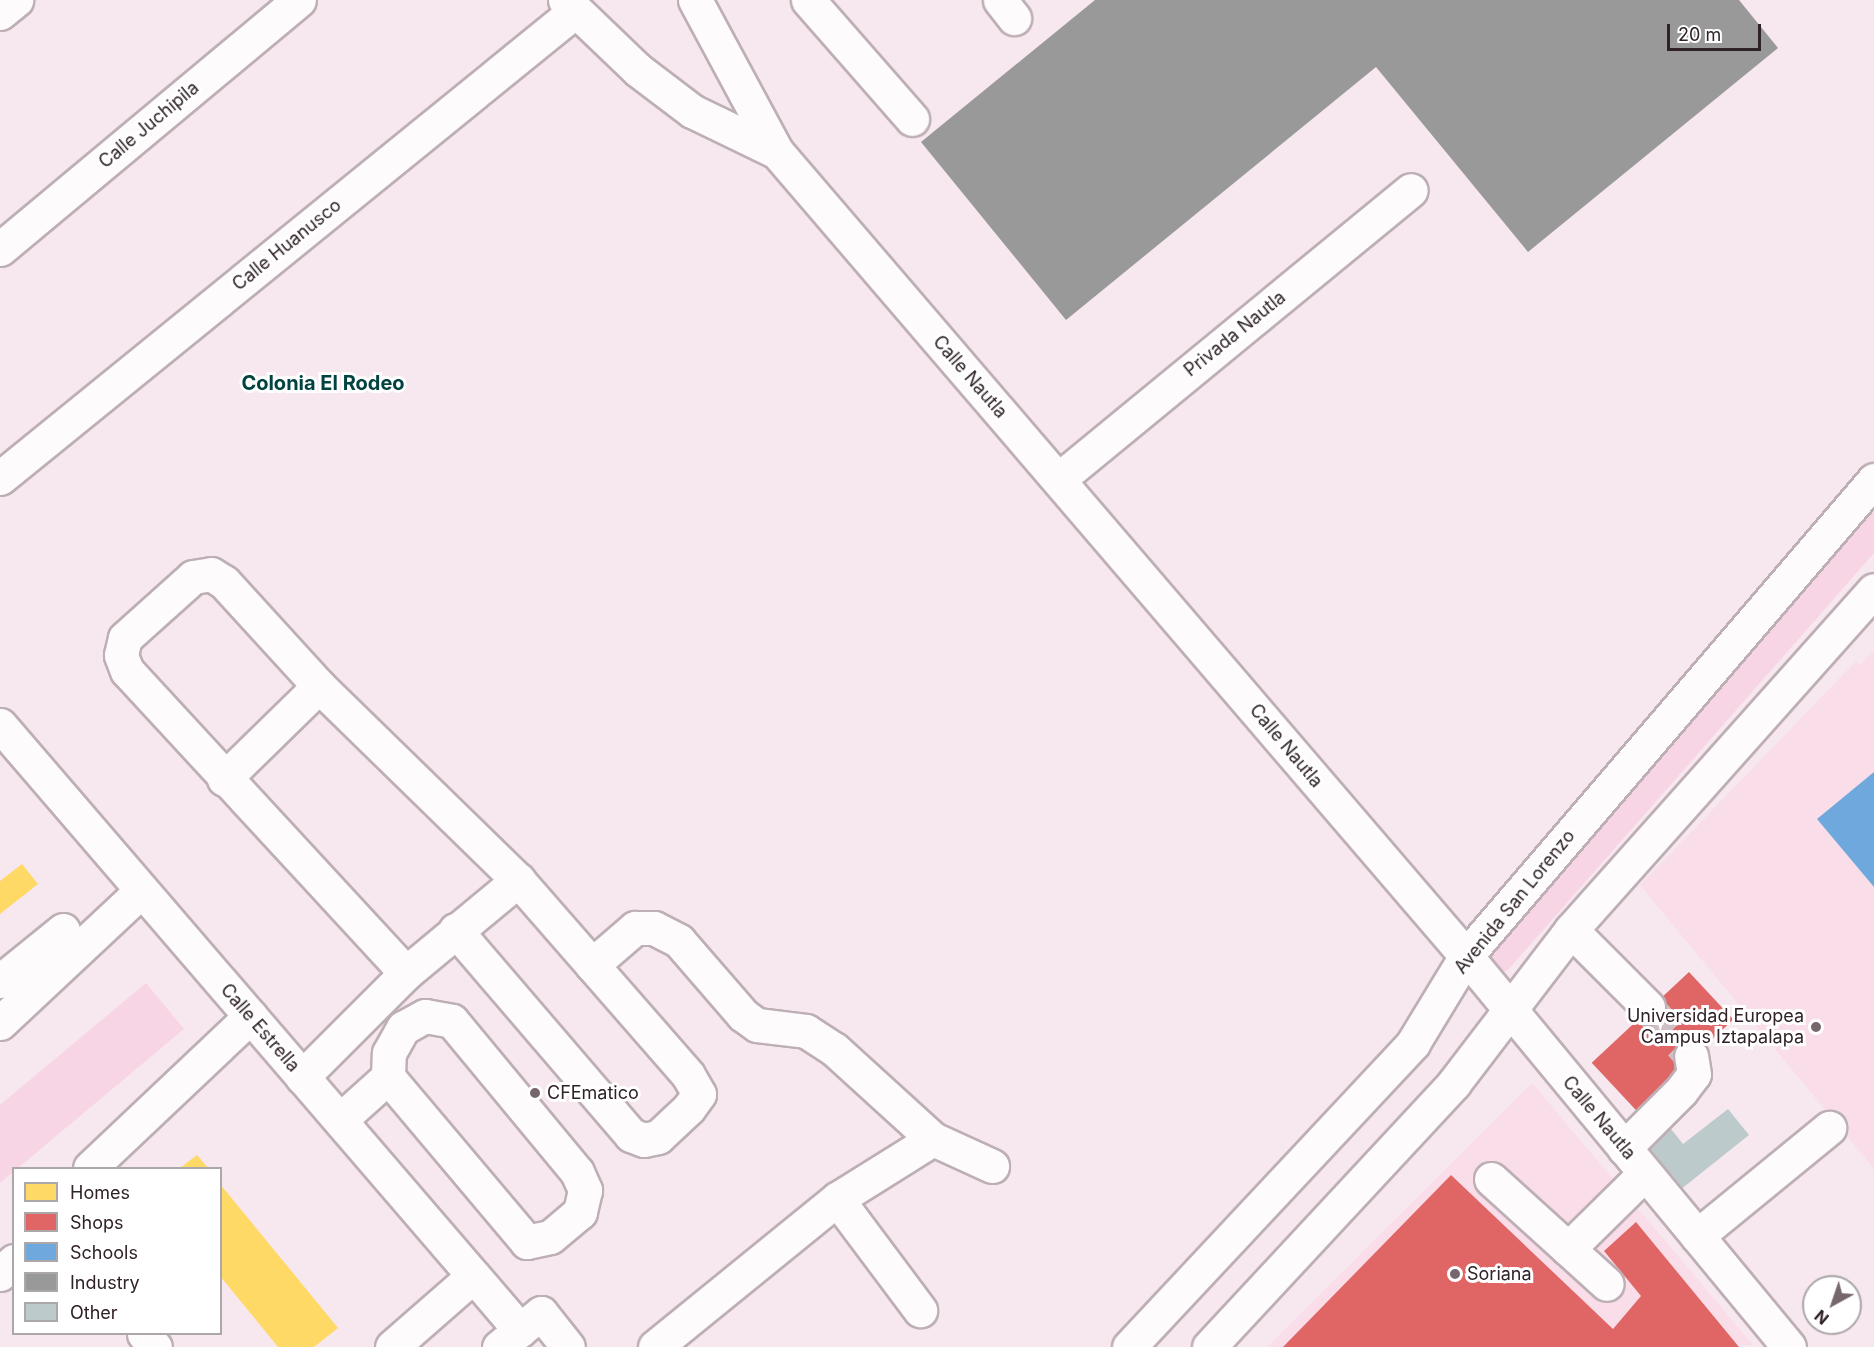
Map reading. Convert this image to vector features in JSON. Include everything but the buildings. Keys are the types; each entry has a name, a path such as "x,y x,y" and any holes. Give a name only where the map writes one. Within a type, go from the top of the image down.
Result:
{"street":[{"path":"0,13 16,0"},
{"name":"Calle Juchipila","path":"0,249 299,0"},
{"name":"Calle Nautla","path":"695,0 777,152 1466,956 1789,1347"},
{"path":"808,0 912,119"},
{"name":"Calle Nautla","path":"570,6 692,111 777,152"},
{"name":"Calle Huanusco","path":"0,478 570,6"},
{"name":"Privada Nautla","path":"1059,479 1411,190"},
{"name":"Avenida San Lorenzo","path":"1129,1347 1413,1043 1466,956 1874,480"},
{"path":"406,973 224,779 128,671 121,655 125,638 193,577 211,574 319,686 518,880 699,1094 658,1137 644,1140 631,1134 455,930"},
{"path":"1209,1347 1454,1083 1571,930 1874,590"},
{"path":"224,779 319,686"},
{"name":"Calle Estrella","path":"0,725 140,892 251,1016 520,1330 568,1347"},
{"path":"302,1077 406,973 518,880"},
{"path":"0,1023 140,892"},
{"path":"592,966 635,928 654,928 679,941 743,1015 757,1026 806,1031 834,1048 933,1139 992,1166"},
{"path":"0,981 63,930"},
{"path":"1571,930 1648,1007"},
{"path":"91,1167 251,1016"},
{"path":"340,1120 388,1077 388,1053 403,1028 425,1016 452,1021 577,1172 585,1190 580,1212 550,1237 527,1242 388,1077"},
{"path":"1624,1148 1681,1091 1694,1074 1691,1056"},
{"path":"1697,1236 1829,1128"},
{"path":"655,1347 837,1199 933,1139"},
{"path":"1568,1249 1645,1173"},
{"path":"1491,1179 1607,1284"},
{"path":"837,1199 920,1310"},
{"path":"0,1274 12,1263"},
{"path":"392,1347 473,1276"},
{"path":"145,1335 155,1347"}],"shaded area":[{"path":"1874,508 1874,553 1508,970 1494,974 1488,966 1492,950 1505,933"},
{"name":"Universidad Europea Campus Iztapalapa","path":"1874,650 1874,1169 1640,885 1856,661 1860,665"},
{"path":"146,983 184,1029 19,1167 12,1167 12,1173 0,1183 0,1105"},
{"path":"1532,1083 1753,1345 1267,1347"}],"tunnel":[{"path":"1648,1007 1691,1056"}],"place":[{"name":"Universidad Europea Campus Iztapalapa","path":"1816,1027"},
{"name":"CFEmatico","path":"535,1093"},
{"name":"Soriana","path":"1455,1274"}],"district":[{"name":"Colonia El Rodeo","path":"323,383"}]}
